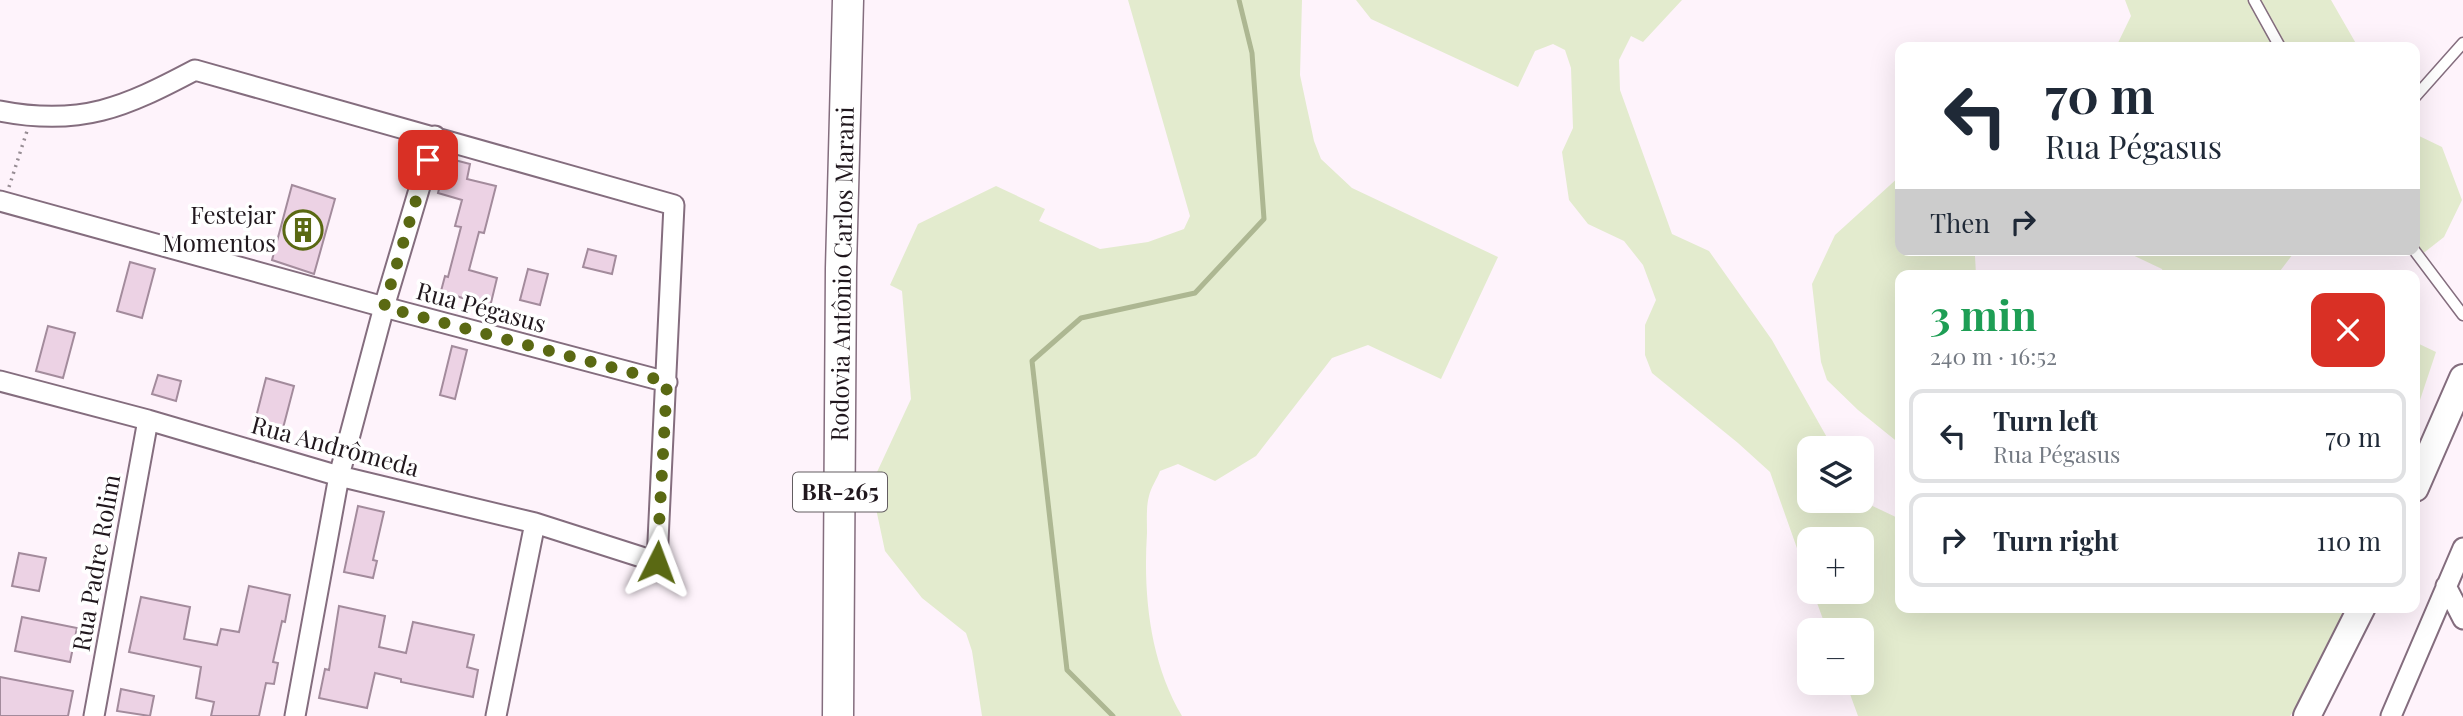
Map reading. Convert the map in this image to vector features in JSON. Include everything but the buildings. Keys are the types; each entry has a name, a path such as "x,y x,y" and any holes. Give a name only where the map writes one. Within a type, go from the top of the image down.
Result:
{"main road":[{"name":"Rodovia Antônio Carlos Marani","path":"838,716 841,268 848,0"}],"street":[{"path":"0,111 31,117 93,114 144,97 195,70 674,205 667,382"},
{"path":"295,716 339,476 384,307 435,136"},
{"name":"Rua Pégasus","path":"1,206 667,382"},
{"path":"2420,477 2463,379"},
{"name":"Rua Andrômeda","path":"0,381 148,419 339,476 535,523 657,562 667,382"},
{"name":"Rua Padre Rolim","path":"94,716 148,419"},
{"path":"496,716 535,523"},
{"path":"2390,716 2463,548"},
{"path":"2446,586 2463,619"},
{"path":"2306,716 2359,613"}],"lane":[{"path":"2253,0 2277,42"},
{"path":"2420,91 2463,43"},
{"path":"2419,256 2463,315"}],"path":[{"path":"1,206 31,117"}],"green space":[{"path":"1128,0 1302,0 1300,75 1314,141 1321,159 1352,188 1498,257 1441,379 1368,345 1332,358 1256,456 1215,481 1178,464 1160,471 1147,505 1148,604 1162,673 1182,716 982,716 972,651 966,633 922,598 885,551 871,485 911,399 902,291 890,285 918,224 996,186 1045,209 1039,221 1100,249 1148,242 1184,229 1190,216"},
{"path":"1356,0 1682,0 1643,42 1631,36 1619,60 1620,90 1672,234 1709,251 1772,340 1826,436 1797,436 1797,513 1874,513 1874,507 1895,517 1895,613 2343,613 2306,693 2290,716 1858,716 1850,695 1874,695 1874,618 1823,618 1817,604 1874,604 1874,527 1797,527 1797,548 1770,472 1652,373 1645,355 1645,325 1656,300 1643,265 1624,241 1588,224 1569,200 1562,152 1573,128 1571,68 1565,50 1553,44 1535,51 1518,87 1371,19"},
{"path":"2125,0 2331,0 2355,42 2118,42 2131,16"},
{"path":"2420,136 2442,147 2462,200 2444,237 2421,255"},
{"path":"1895,181 1895,256 1975,256 1976,270 1895,270 1895,440 1827,380 1821,362 1812,284 1835,235"},
{"path":"2135,256 2291,256 2281,270 2162,269"},
{"path":"2420,344 2436,352 2420,400"}],"waterway":[{"path":"1113,716 1067,670 1032,361 1081,318 1195,293 1264,219 1252,53 1239,0"}],"place":[{"name":"Festejar Momentos","path":"303,230"}],"route":[{"path":"428,160 384,307 667,382 657,562"}]}
